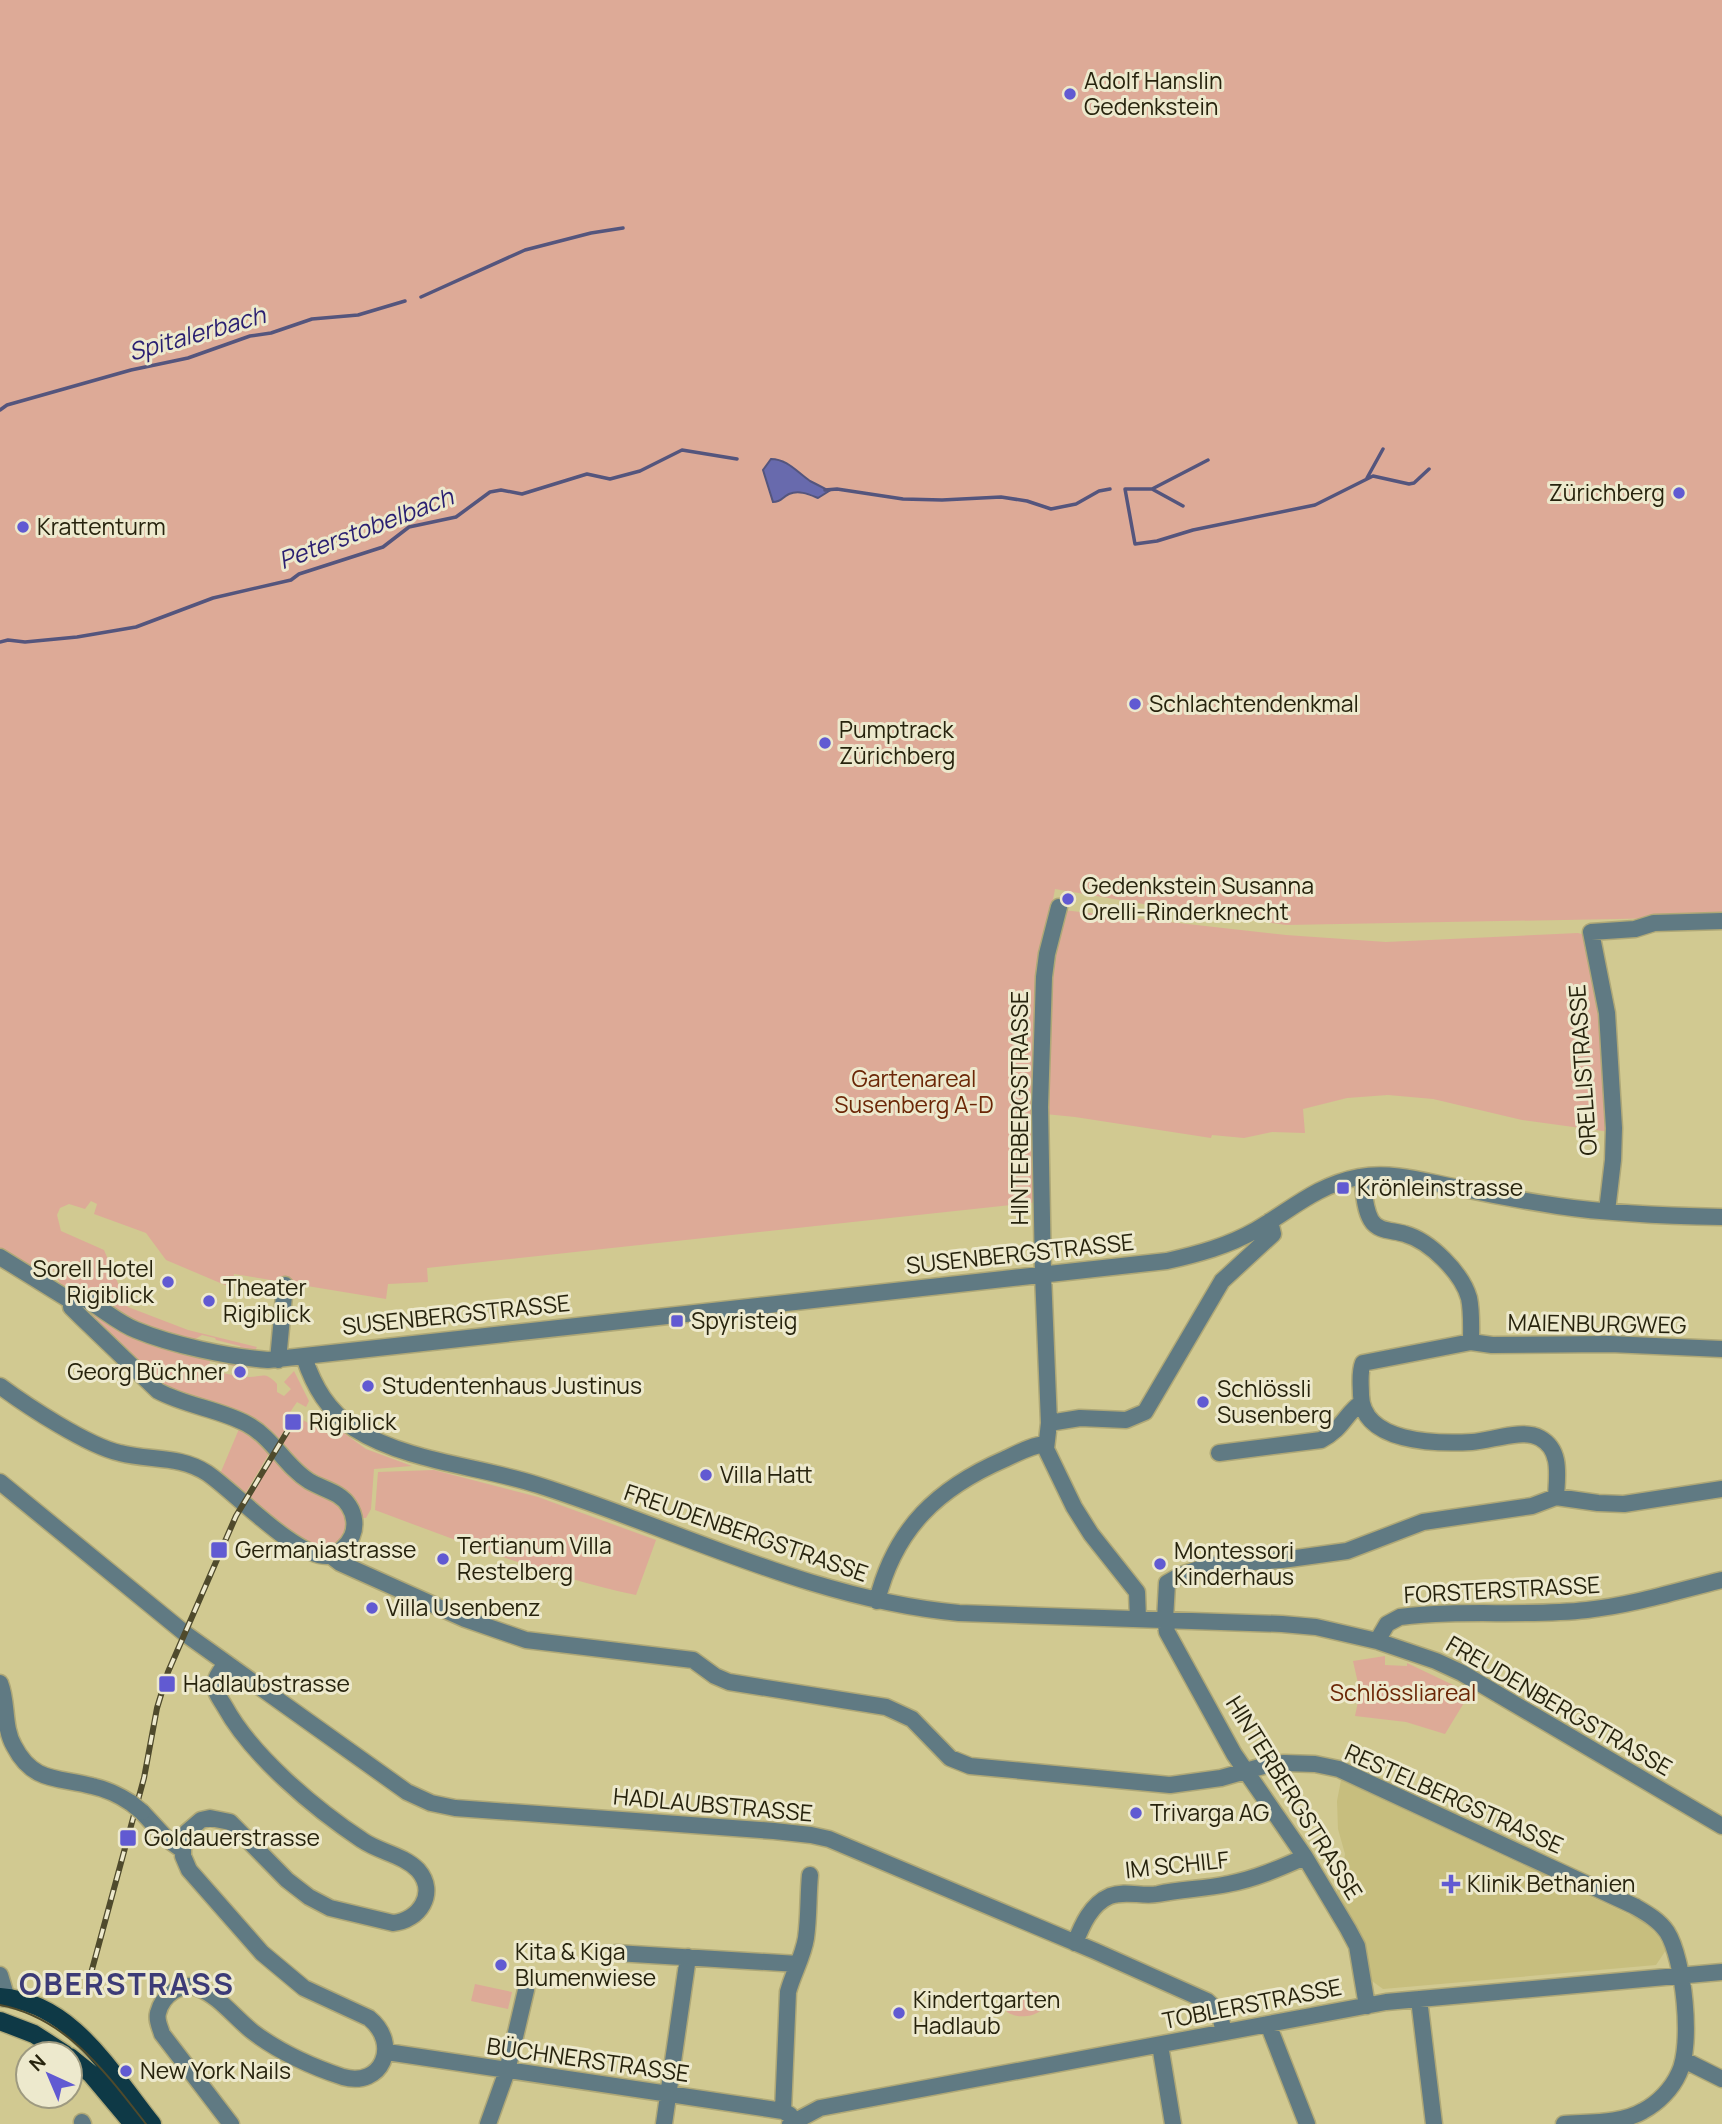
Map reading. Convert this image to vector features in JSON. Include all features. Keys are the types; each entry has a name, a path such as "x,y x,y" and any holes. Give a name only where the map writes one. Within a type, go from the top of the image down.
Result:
{"main road":[{"path":"2,1997 37,2005 65,2021 83,2037 152,2124"},
{"path":"0,2021 43,2040"},
{"path":"84,2070 105,2090 133,2124"}],"street":[{"name":"HINTERBERGSTRASSE","path":"1046,1444 1049,1423 1040,1107 1042,1017 1047,954 1059,908"},
{"name":"ORELLISTRASSE","path":"1607,1211 1613,1160 1613,1114 1607,1013 1591,932 1635,929 1654,923 1722,921"},
{"name":"SUSENBERGSTRASSE","path":"304,1357 1182,1258 1226,1244 1270,1221 1307,1196 1362,1177 1396,1176 1561,1206 1666,1216 1722,1217"},
{"path":"1362,1177 1367,1209 1373,1223 1382,1229 1424,1242 1438,1253 1461,1281 1471,1308 1471,1342 1365,1362 1361,1368 1361,1403 1370,1421 1379,1429 1395,1435 1435,1441 1471,1442 1536,1436 1548,1445 1556,1458 1556,1497"},
{"path":"1049,1423 1080,1418 1126,1420 1145,1412 1222,1281 1273,1234 1270,1221"},
{"path":"0,1257 71,1301"},
{"path":"278,1360 285,1285"},
{"path":"71,1301 80,1297 124,1324 151,1335 246,1358 278,1360 304,1357"},
{"path":"0,1386 69,1429 112,1451 172,1459 192,1465 221,1483 281,1534 308,1550 331,1556 347,1543 354,1530 354,1516 346,1501 299,1473 270,1441 249,1425 158,1391 71,1307 71,1301"},
{"name":"MAIENBURGWEG","path":"1471,1342 1492,1345 1610,1344 1722,1349"},
{"name":"FREUDENBERGSTRASSE","path":"304,1357 311,1379 328,1405 354,1428 386,1444 536,1484 829,1589 920,1609 959,1613 1316,1627 1414,1652 1462,1673 1722,1826"},
{"path":"1219,1453 1321,1440 1343,1425 1354,1408 1361,1403"},
{"path":"877,1601 894,1551 921,1514 956,1486 985,1468 1031,1447 1046,1444 1050,1460 1091,1534 1137,1592 1138,1619"},
{"name":"HADLAUBSTRASSE","path":"0,1482 225,1665 407,1792 431,1803 455,1808 811,1835 846,1846 1075,1942 1207,2001 1219,2012 1224,2032"},
{"path":"1165,1620 1167,1583 1196,1569 1224,1563 1282,1560 1347,1551 1423,1522 1532,1506 1556,1497 1624,1504 1722,1489"},
{"name":"RESTELBERGSTRASSE","path":"331,1556 340,1563 465,1619 526,1640 693,1660 715,1676 729,1682 886,1707 912,1719 950,1758 970,1766 1170,1785 1221,1778 1267,1765 1299,1763 1339,1769 1634,1906 1654,1918 1665,1929 1673,1943 1681,1976 1686,2043 1684,2060"},
{"name":"FORSTERSTRASSE","path":"1377,1641 1387,1624 1400,1616 1531,1614 1586,1610 1628,1604 1722,1580"},
{"name":"HINTERBERGSTRASSE","path":"1165,1620 1171,1640 1245,1771 1305,1857 1357,1946 1367,2006"},
{"path":"181,1849 187,1832 193,1826 210,1818 219,1818 230,1822 298,1889 331,1908 400,1923 410,1920 418,1913 426,1896 425,1883 412,1865 363,1841 264,1759 244,1737 216,1689 216,1679 225,1665"},
{"path":"0,1683 6,1703 9,1735 14,1747 29,1766 39,1774 55,1780 90,1785 132,1804 167,1839 181,1849 189,1870 262,1953 304,1988 369,2018 383,2034 387,2052 380,2065 373,2073 360,2078 346,2077 274,2046 198,1988 181,1987 171,1992 157,2016 162,2034 231,2124"},
{"name":"IM SCHILF","path":"1075,1942 1092,1909 1111,1896 1126,1893 1158,1894 1168,1890 1229,1884 1255,1877 1305,1857"},
{"path":"792,2120 788,1992 806,1937 810,1875"},
{"path":"616,1953 798,1964"},
{"path":"664,2124 688,1957"},
{"name":"TOBLERSTRASSE","path":"792,2120 820,2108 1367,2006 1722,1972"},
{"path":"0,1975 5,1992 2,1997"},
{"path":"488,2124 508,2071 526,1990"},
{"path":"1419,1999 1434,2124"},
{"path":"1268,2024 1307,2124"},
{"path":"1160,2045 1172,2124"},
{"name":"BÜCHNERSTRASSE","path":"387,2052 668,2095 792,2120"},
{"path":"1564,2124 1624,2119 1642,2112 1670,2088 1684,2060 1722,2079"}],"shaded area":[{"name":"Klinik Bethanien","path":"1341,1780 1645,1922 1666,1950 1656,1965 1383,1989 1372,1981 1361,1936 1336,1893 1345,1854 1338,1829 1337,1801"}],"green space":[{"name":"Zürichberg","path":"0,0 1722,0 1722,917 1286,925 1055,889 1044,948 1063,910 1286,935 1386,942 1578,933 1585,935 1601,993 1610,1132 1522,1120 1433,1099 1388,1095 1347,1098 1303,1109 1305,1133 1272,1132 1244,1138 1212,1135 1211,1138 1035,1113 1038,1202 427,1268 428,1282 388,1284 386,1299 234,1274 232,1288 166,1260 146,1233 94,1214 97,1204 91,1201 85,1209 69,1204 60,1208 57,1215 61,1231 104,1250 128,1307 188,1330 257,1347 254,1352 242,1351 240,1346 215,1338 202,1335 194,1340 137,1324 84,1293 60,1284 54,1270 44,1278 0,1251"},
{"path":"90,1312 138,1339 253,1367 243,1368 210,1361 209,1368 238,1376 266,1376 277,1384 277,1392 284,1396 291,1389 284,1382 294,1371 309,1401 306,1407 297,1402 284,1421 289,1424 278,1440 260,1424 161,1386 87,1315"},
{"path":"303,1420 317,1428 320,1424 326,1427 334,1426 366,1449 412,1466 374,1469 371,1509 366,1518 360,1518 296,1462 282,1443 291,1427 296,1430"},
{"path":"239,1429 270,1452 245,1494 220,1474"},
{"path":"274,1456 296,1482 330,1500 341,1510 346,1527 341,1539 326,1546 312,1545 283,1526 248,1497"},
{"path":"434,1470 538,1497 656,1540 636,1595 537,1568 375,1510 378,1472"},
{"name":"Schlössliareal","path":"1385,1656 1385,1665 1407,1666 1407,1663 1470,1693 1445,1734 1406,1722 1355,1716 1360,1692 1353,1661"},
{"path":"475,1984 512,1992 508,2009 471,2001"},
{"path":"1030,1991 1048,1997 1043,2009 1025,2016 1007,2012 1005,2004 1010,1998"}],"water":[{"path":"771,459 787,464 829,491 818,498 796,492 773,502 763,470"}],"waterway":[{"name":"Spitalerbach","path":"421,297 525,250 591,233 623,228"},
{"name":"Spitalerbach","path":"0,410 7,405 131,370 188,358 250,336 271,333 312,319 358,315 405,301"},
{"path":"1367,478 1383,449"},
{"name":"Peterstobelbach","path":"0,642 77,637 136,627 213,598 291,580 299,574 383,547 409,527 456,517 490,492 501,490 522,494 587,474 610,479 640,471 682,450 737,459"},
{"path":"1152,489 1208,460"},
{"name":"Peterstobelbach","path":"1183,506 1152,489 1125,489 1135,544 1315,505 1373,476 1414,483 1429,469"},
{"name":"Peterstobelbach","path":"825,490 837,489 903,499 1001,497 1027,501 1051,509 1076,504 1099,491 1110,489"}],"tram line":[{"path":"0,2005 24,2012 65,2035 100,2067 146,2124"}],"railway":[{"path":"90,1977 144,1778 157,1708 168,1672 236,1516 293,1422"}],"place":[{"name":"Adolf Hanslin Gedenkstein","path":"1070,94"},
{"name":"Zürichberg","path":"1679,493"},
{"name":"Krattenturm","path":"23,527"},
{"name":"Schlachtendenkmal","path":"1135,704"},
{"name":"Pumptrack Zürichberg","path":"825,743"},
{"name":"Gedenkstein Susanna Orelli-Rinderknecht","path":"1068,899"},
{"name":"Krönleinstrasse","path":"1343,1188"},
{"name":"Sorell Hotel Rigiblick","path":"168,1282"},
{"name":"Theater Rigiblick","path":"209,1301"},
{"name":"Spyristeig","path":"677,1321"},
{"name":"Georg Büchner","path":"240,1372"},
{"name":"Studentenhaus Justinus","path":"368,1386"},
{"name":"Schlössli Susenberg","path":"1203,1402"},
{"name":"Rigiblick","path":"293,1422"},
{"name":"Villa Hatt","path":"706,1475"},
{"name":"Germaniastrasse","path":"219,1550"},
{"name":"Tertianum Villa Restelberg","path":"443,1559"},
{"name":"Montessori Kinderhaus","path":"1160,1564"},
{"name":"Villa Usenbenz","path":"372,1608"},
{"name":"Hadlaubstrasse","path":"167,1684"},
{"name":"Trivarga AG","path":"1136,1813"},
{"name":"Goldauerstrasse","path":"128,1838"},
{"name":"Klinik Bethanien","path":"1451,1884"},
{"name":"Kita & Kiga Blumenwiese","path":"501,1965"},
{"name":"Kindertgarten Hadlaub","path":"899,2013"},
{"name":"New York Nails","path":"126,2071"}],"district":[{"name":"OBERSTRASS","path":"127,1985"}],"park label":[{"name":"Gartenareal Susenberg A-D","path":"914,1092"}]}
